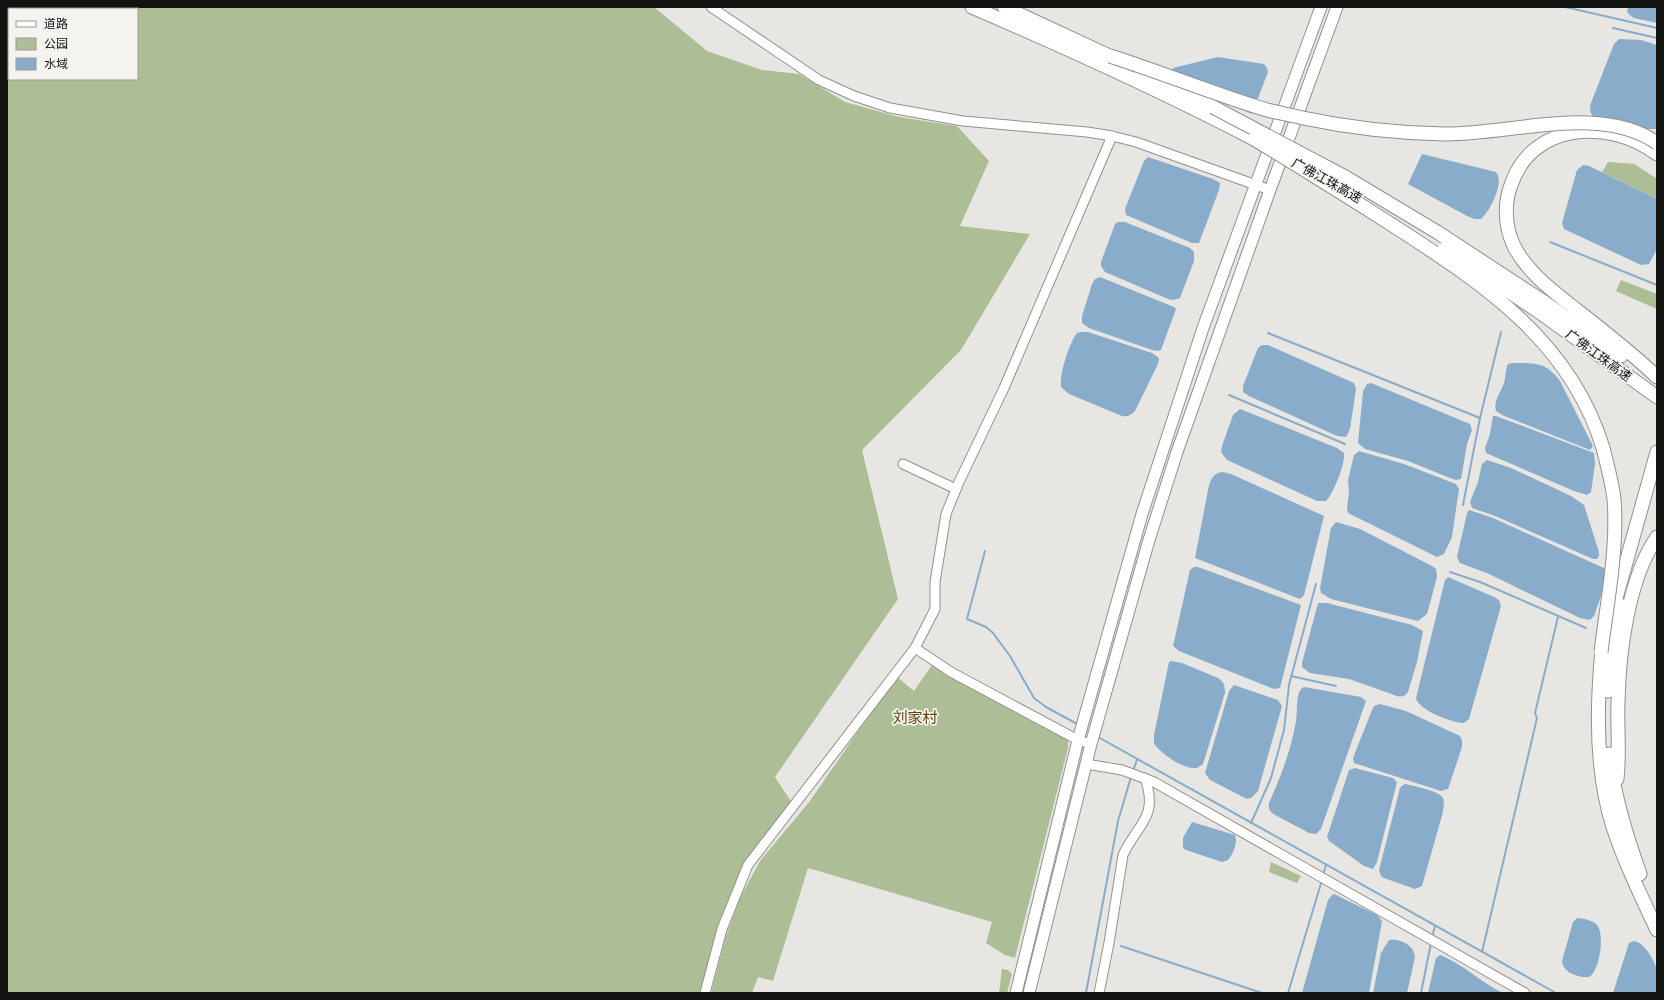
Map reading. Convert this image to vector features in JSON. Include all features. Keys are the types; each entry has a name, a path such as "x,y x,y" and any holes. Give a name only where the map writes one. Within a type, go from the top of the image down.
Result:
{"highway":[{"name":"广佛江珠高速","path":"972,7 1018,20 1110,56 1213,106 1347,178 1437,232 1541,306 1657,382"},
{"name":"广佛江珠高速","path":"1004,7 1018,20 1254,139 1426,237 1541,306 1657,397"},
{"path":"1110,56 1269,110 1340,126 1375,130 1444,134 1484,132 1558,123 1603,123 1630,130 1657,144"},
{"path":"1657,154 1636,141 1602,131 1586,130 1569,132 1554,137 1538,147 1524,159 1514,176 1508,193 1506,209 1508,227 1513,244 1538,277 1657,377"},
{"path":"1254,139 1330,185 1448,261 1490,293 1530,328 1564,367 1585,401 1599,435 1607,462 1614,498 1611,654 1618,704 1620,755 1617,779 1624,828 1644,885 1657,912"},
{"path":"1611,654 1623,569 1657,452"},
{"path":"1657,479 1626,584 1598,715 1602,776 1613,826 1634,883 1657,930"},
{"path":"1611,654 1626,620 1637,580 1645,558 1657,537"}],"main road":[{"path":"1016,993 1078,740 1142,514 1203,328 1321,7"},
{"path":"1029,993 1091,744 1149,540 1179,444 1337,7"}],"street":[{"path":"711,7 819,80 854,96 890,108 963,121 1087,132 1112,136 1136,142 1270,190"},
{"path":"705,993 722,929 748,865 915,648 935,609 935,582 946,514 956,489 1004,388 1112,136"},
{"path":"903,464 956,489"},
{"path":"915,648 951,672 1078,740 1091,744"},
{"path":"1086,764 1122,770 1145,778 1525,993"},
{"path":"1099,993 1109,943 1123,855 1127,846 1145,821 1148,810 1149,788 1145,778"}],"green space":[{"path":"7,7 654,7 707,51 762,70 799,74 845,102 899,117 957,126 989,161 960,226 1030,234 961,350 862,450 898,599 775,777 792,803 750,856 720,919 701,993 7,993"},
{"path":"1608,162 1634,164 1656,178 1657,199 1602,172"},
{"path":"1621,280 1657,294 1657,309 1616,291"},
{"path":"932,665 1062,736 1068,741 1068,748 1015,958 1005,955 986,943 992,922 808,868 773,981 758,977 752,993 711,993 726,936 740,898 760,861 810,801 896,676 914,691"},
{"path":"1271,862 1301,876 1297,883 1269,872"},
{"path":"1002,969 1008,970 1012,974 1007,993 999,993"}],"water":[{"path":"1628,7 1657,7 1657,23 1634,18 1627,12"},
{"path":"1619,39 1641,40 1657,45 1657,129 1636,129 1596,119 1590,112 1591,103 1614,44"},
{"path":"1218,57 1264,64 1267,68 1268,72 1252,114 1169,77 1173,68"},
{"path":"1422,154 1496,172 1499,182 1498,189 1492,203 1481,219 1475,219 1467,216 1408,184"},
{"path":"1148,157 1213,179 1220,183 1219,190 1199,243 1192,243 1126,215 1125,209 1144,161"},
{"path":"1583,165 1589,166 1657,199 1657,249 1649,264 1641,265 1564,229 1562,223 1577,170"},
{"path":"1118,222 1125,222 1190,248 1194,252 1194,261 1180,298 1173,300 1168,299 1105,272 1101,266 1101,262 1115,224"},
{"path":"1100,277 1176,309 1161,350 1152,350 1089,328 1082,323 1082,316 1092,284 1095,279"},
{"path":"1088,332 1152,353 1159,358 1158,364 1135,411 1131,415 1122,416 1069,394 1061,387 1063,367 1068,351 1077,333"},
{"path":"1262,345 1268,345 1354,383 1356,389 1350,429 1346,437 1337,436 1243,392 1243,386 1258,348"},
{"path":"1508,364 1539,365 1550,370 1555,375 1560,381 1593,446 1590,450 1502,415 1496,411 1496,400 1504,383 1507,366"},
{"path":"1371,383 1470,424 1472,430 1467,444 1461,479 1456,480 1408,461 1365,449 1358,443 1363,391 1367,384"},
{"path":"1240,409 1337,448 1344,453 1343,463 1338,478 1326,501 1317,501 1227,460 1221,452 1222,446 1233,415"},
{"path":"1493,416 1594,453 1595,464 1591,492 1587,495 1574,491 1486,453 1485,448 1490,434"},
{"path":"1359,451 1404,464 1456,484 1459,489 1452,537 1444,554 1437,557 1348,513 1348,480 1354,455"},
{"path":"1487,460 1511,468 1571,496 1584,505 1599,552 1597,559 1593,559 1495,516 1472,508 1470,502 1478,482 1482,464"},
{"path":"1223,472 1231,474 1324,516 1304,595 1300,599 1195,558 1209,485 1217,473"},
{"path":"1469,510 1493,518 1606,569 1608,576 1594,616 1590,620 1580,618 1489,574 1460,563 1457,557"},
{"path":"1336,522 1360,529 1436,569 1437,577 1427,614 1418,621 1331,599 1321,593 1320,588 1331,528"},
{"path":"1194,567 1198,567 1301,605 1280,688 1274,689 1179,651 1173,646 1190,570"},
{"path":"1448,577 1494,597 1499,600 1501,606 1469,719 1464,723 1452,721 1436,715 1418,703 1416,698 1445,580"},
{"path":"1318,603 1327,603 1412,625 1423,631 1417,662 1407,694 1397,696 1349,679 1310,673 1302,667"},
{"path":"1169,662 1182,663 1218,678 1222,681 1224,686 1225,693 1203,764 1197,768 1186,767 1174,761 1154,744 1154,735"},
{"path":"1234,685 1278,700 1282,706 1258,791 1251,798 1247,799 1210,780 1205,773 1229,691"},
{"path":"1304,687 1361,697 1366,701 1321,829 1316,834 1309,833 1275,815 1269,808 1269,803 1281,773 1294,732 1298,695"},
{"path":"1380,704 1406,711 1460,736 1462,740 1462,747 1448,789 1441,791 1354,763 1353,758 1372,710 1374,706"},
{"path":"1355,768 1393,778 1397,782 1377,862 1373,869 1364,866 1329,841 1327,837 1349,770"},
{"path":"1406,784 1437,793 1441,795 1444,801 1443,812 1422,886 1415,889 1384,878 1381,876 1379,870 1400,788"},
{"path":"1192,822 1235,835 1236,841 1232,855 1228,860 1222,862 1183,848 1183,838"},
{"path":"1334,894 1377,915 1382,921 1369,993 1302,993 1328,900"},
{"path":"1577,918 1585,919 1597,925 1601,936 1600,952 1596,968 1589,977 1576,976 1568,972 1562,961 1573,922"},
{"path":"1389,940 1398,940 1406,943 1414,953 1415,957 1407,993 1373,993 1381,953"},
{"path":"1634,941 1638,942 1645,948 1656,966 1658,973 1657,993 1613,993 1629,943"},
{"path":"1440,955 1456,963 1503,993 1428,993 1436,958"}],"waterway":[{"path":"1565,7 1657,28"},
{"path":"1613,28 1657,38"},
{"path":"1550,242 1657,285"},
{"path":"1463,505 1480,418 1501,332"},
{"path":"1268,333 1480,418"},
{"path":"1229,395 1345,444"},
{"path":"985,551 967,619 986,627 993,633 1010,656 1034,698 1046,707 1079,725"},
{"path":"1450,572 1480,582 1586,628"},
{"path":"1251,823 1271,778 1284,730 1289,685 1316,584"},
{"path":"1482,952 1537,718 1535,713 1558,617"},
{"path":"1291,676 1336,686"},
{"path":"1098,737 1556,993"},
{"path":"1133,771 1137,760"},
{"path":"1086,993 1118,821 1131,777"},
{"path":"1323,875 1326,865"},
{"path":"1288,993 1322,880"},
{"path":"1432,937 1435,926"},
{"path":"1421,993 1431,943"},
{"path":"1121,946 1262,993"}],"district":[{"name":"刘家村","path":"915,717"}]}
